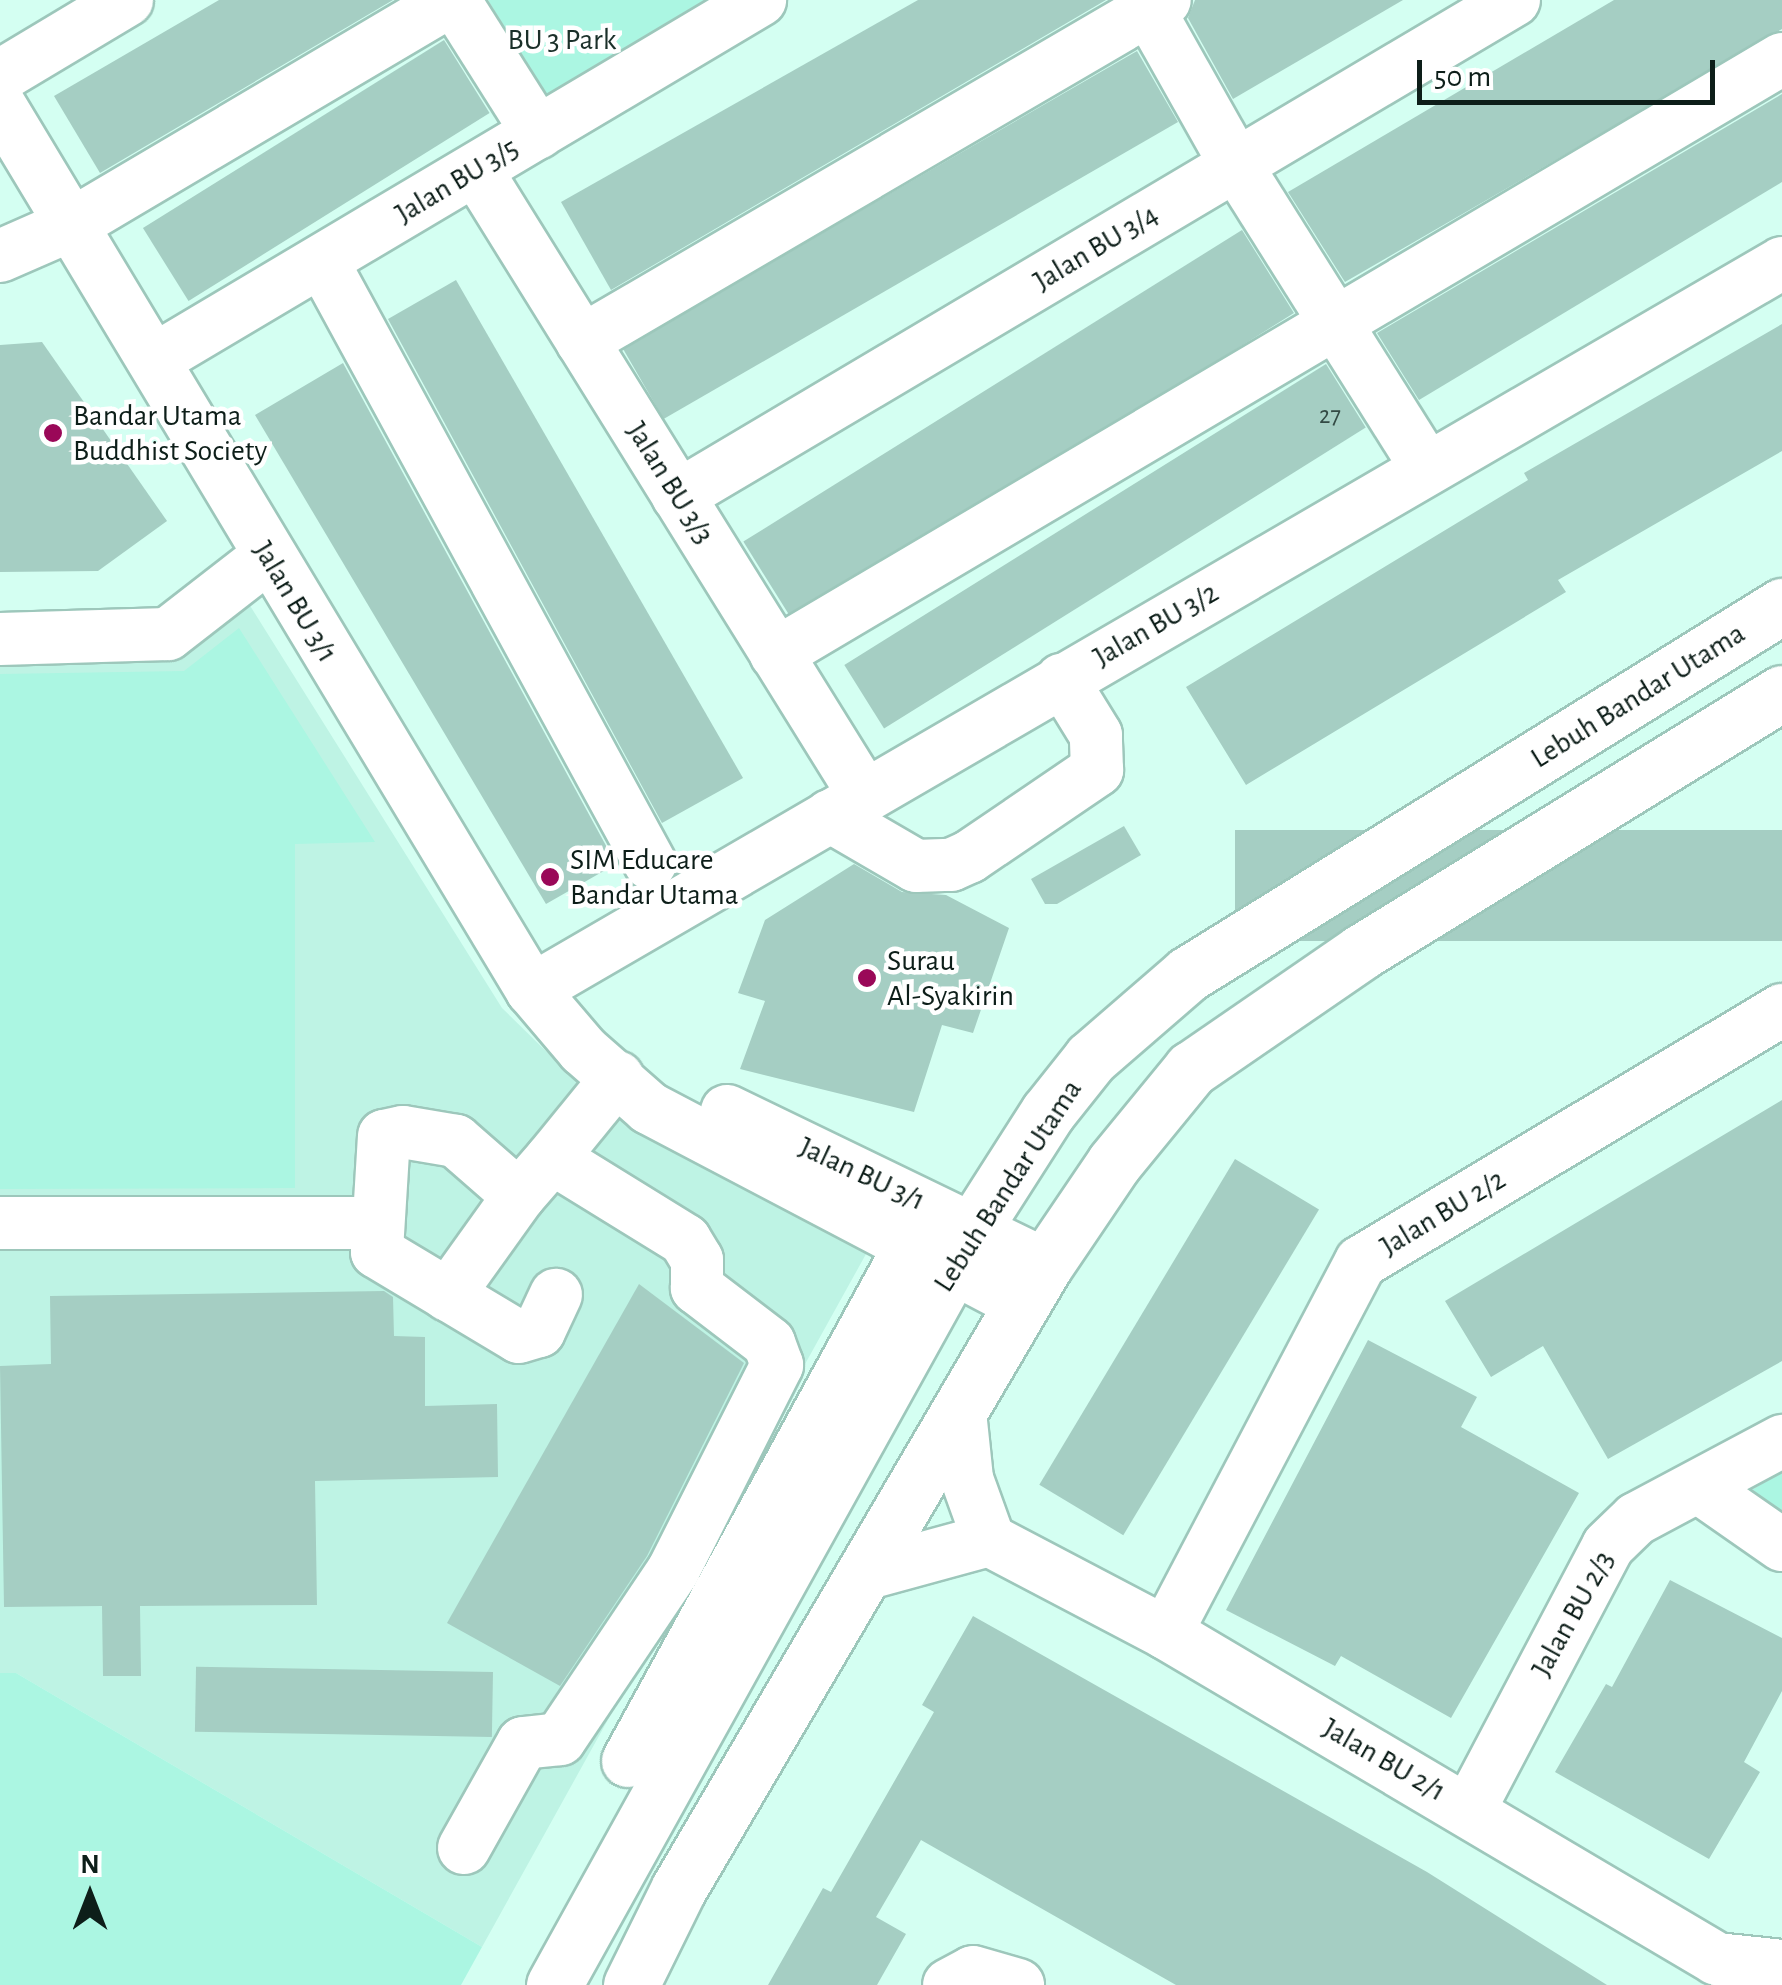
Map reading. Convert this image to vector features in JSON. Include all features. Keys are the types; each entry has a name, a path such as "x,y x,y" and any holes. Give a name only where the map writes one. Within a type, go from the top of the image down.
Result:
{"main road":[{"name":"Lebuh Bandar Utama","path":"554,1985 647,1773 946,1245 1091,1058 1188,974 1782,606"},
{"path":"631,1985 679,1888 1034,1284 1114,1163 1191,1069 1361,952 1782,693"}],"street":[{"path":"0,76 127,0"},
{"path":"0,256 71,226 453,0 538,133"},
{"name":"Jalan BU 3/5","path":"154,360 760,0"},
{"name":"Jalan BU 3/4","path":"678,496 1514,0"},
{"path":"582,341 1152,3 1236,165 1426,466"},
{"path":"776,654 1782,60"},
{"name":"Jalan BU 3/1","path":"0,106 154,360 266,558 532,990 583,1050 618,1077 663,1081 946,1245 1034,1284"},
{"name":"Jalan BU 3/3","path":"476,170 776,654 848,806"},
{"path":"322,261 650,863"},
{"name":"Jalan BU 3/2","path":"532,990 1426,466 1782,263"},
{"path":"0,639 168,634 266,558"},
{"path":"848,806 916,866 951,865 970,856 1097,770 1096,735 1062,680"},
{"name":"Jalan BU 2/2","path":"1166,1632 1362,1262 1782,1010"},
{"path":"448,1295 536,1177 618,1077"},
{"path":"464,1848 523,1743 554,1742 571,1723 673,1571 774,1379 769,1343 697,1288 697,1260 685,1240 456,1141 389,1132 381,1145 377,1252 448,1295 530,1337 556,1295"},
{"path":"0,1223 376,1223"},
{"path":"571,1723 647,1773 798,1452 946,1245"},
{"path":"865,1574 988,1540 967,1478 960,1412"},
{"path":"750,1426 798,1452"},
{"name":"Jalan BU 2/3","path":"1469,1810 1608,1546 1636,1518 1700,1488 1782,1440"},
{"path":"1700,1488 1782,1545"},
{"name":"Jalan BU 2/1","path":"988,1540 1166,1632 1717,1959 1782,1966"},
{"path":"949,1985 973,1972 1018,1985"}],"shaded area":[{"path":"244,596 502,1008 559,1064 871,1245 482,1947 16,1673 0,1673 0,654"}],"green space":[{"name":"BU 3 Park","path":"488,0 709,0 545,96"},
{"path":"239,628 375,842 295,844 295,1188 0,1189 0,674 184,671"},
{"path":"1782,1471 1782,1513 1747,1493"},
{"path":"0,1673 16,1673 482,1947 461,1985 0,1985"}],"building":[{"path":"219,0 393,0 100,173 54,96"},
{"path":"918,0 1106,0 611,290 561,202"},
{"path":"1195,0 1403,0 1233,99 1188,18"},
{"path":"1614,0 1782,0 1782,29 1345,282 1288,192"},
{"path":"444,40 490,113 189,301 143,228"},
{"path":"1137,51 1178,122 664,419 623,348"},
{"path":"1782,94 1782,182 1419,400 1377,333"},
{"path":"1242,230 1294,313 795,625 743,542"},
{"path":"456,280 743,778 662,823 388,319"},
{"path":"1782,324 1782,451 1558,580 1566,592 1246,785 1186,687 1528,480 1524,473"},
{"name":"Bandar Utama Buddhist Society","path":"42,342 167,521 98,571 0,572 0,345"},
{"path":"343,363 616,864 546,904 255,415"},
{"path":"1326,364 1366,428 884,729 844,665"},
{"path":"1124,826 1141,855 1057,904 1045,904 1031,879"},
{"path":"1235,830 1782,830 1782,941 1235,941"},
{"name":"Surau Al-Syakirin","path":"854,864 902,892 946,895 1009,928 973,1033 942,1025 914,1112 740,1069 765,1001 738,993 765,920"},
{"path":"1782,1100 1782,1361 1608,1459 1543,1346 1491,1377 1445,1301"},
{"path":"1235,1159 1319,1209 1123,1535 1039,1485"},
{"path":"639,1284 744,1363 647,1556 560,1686 447,1623"},
{"path":"384,1291 393,1297 394,1336 425,1337 425,1406 497,1404 498,1477 315,1481 317,1605 140,1606 141,1676 103,1676 102,1606 4,1607 0,1366 51,1364 50,1296"},
{"path":"1368,1340 1477,1397 1461,1427 1579,1493 1451,1718 1341,1656 1335,1666 1226,1610"},
{"path":"1670,1580 1782,1638 1782,1691 1744,1762 1760,1772 1709,1859 1555,1772 1606,1684 1612,1687"},
{"path":"973,1616 1427,1872 1607,1985 1176,1985 921,1840 876,1917 906,1934 877,1985 768,1985 823,1888 831,1892 934,1712 922,1705"},
{"path":"196,1667 493,1672 492,1737 195,1732"}],"place":[{"name":"Bandar Utama Buddhist Society","path":"53,433"},
{"name":"SIM Educare Bandar Utama","path":"550,877"},
{"name":"Surau Al-Syakirin","path":"867,978"}]}
